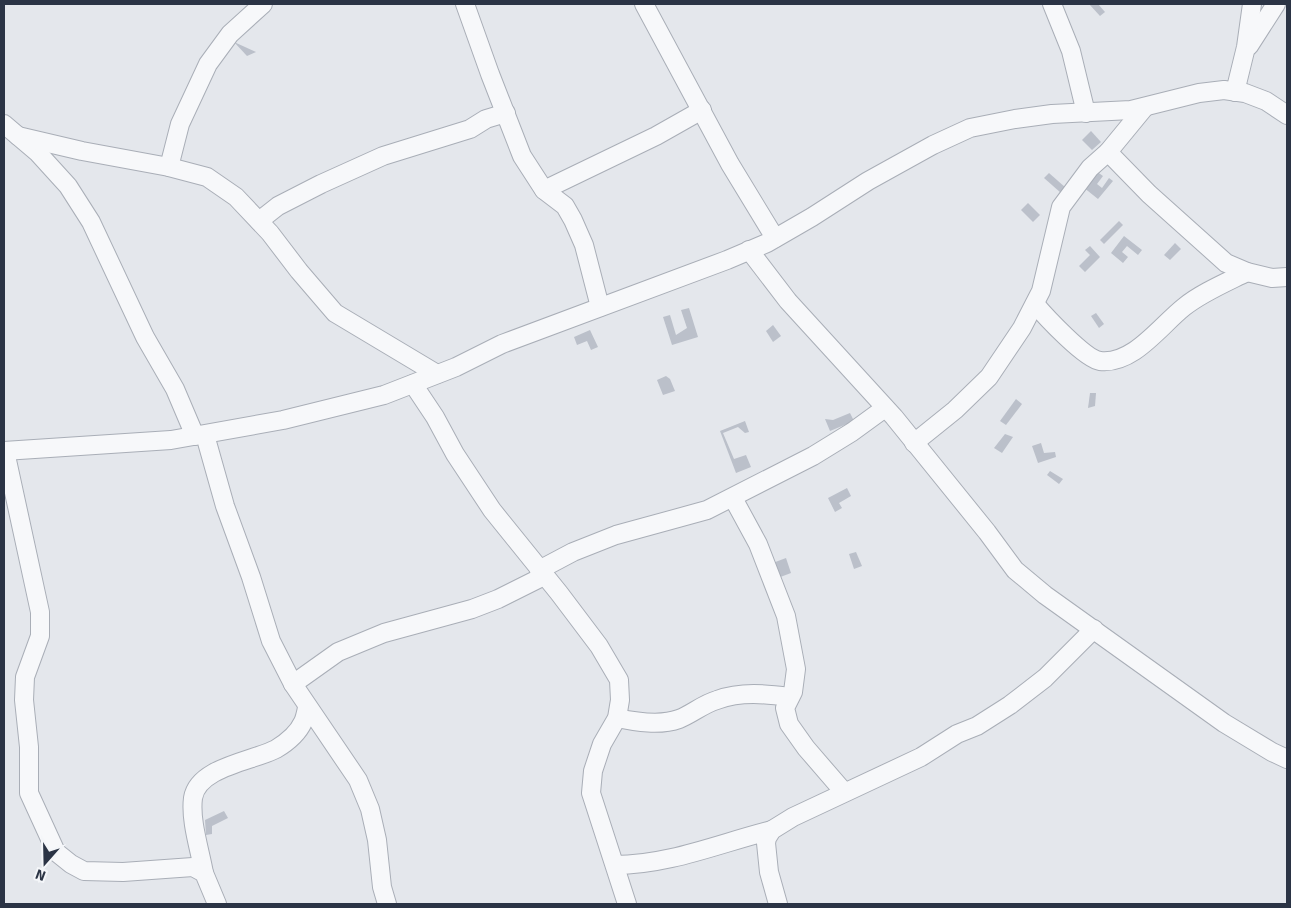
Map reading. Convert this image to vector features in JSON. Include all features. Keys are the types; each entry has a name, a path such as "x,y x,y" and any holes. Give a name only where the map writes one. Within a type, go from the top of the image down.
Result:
{"street":[{"path":"169,167 180,124 208,64 230,34 263,4"},
{"path":"465,4 522,156 544,190 565,206 573,220 584,245 600,307"},
{"path":"644,4 730,164 775,238"},
{"path":"1052,4 1071,51 1086,113"},
{"path":"1235,92 1245,52 1252,4"},
{"path":"1245,52 1276,4"},
{"path":"204,874 193,867 123,872 84,871 70,864 56,852 41,821 29,793 29,747 24,700 25,676 40,636 40,612 4,451 171,440 200,436 283,420 384,395 456,367 502,344 749,250 812,217 875,177 933,145 970,128 1052,114 1131,110 1199,93 1224,90 1245,93 1266,101 1287,115"},
{"path":"914,443 955,410 989,376 1022,328 1041,291 1060,207 1090,168 1108,152 1145,107"},
{"path":"544,190 656,136 702,110"},
{"path":"259,221 278,206 383,156 470,129 486,119 506,113"},
{"path":"4,124 38,153 68,186 90,222 145,337 200,436 272,641 292,684 361,787 372,817 382,887 387,904"},
{"path":"18,136 82,151 169,167 207,177 236,196 335,313 437,374"},
{"path":"1108,152 1149,194 1226,263 1247,272 1272,278 1287,277"},
{"path":"749,250 788,301 885,408 987,532 1015,570 1045,595 1224,723 1287,759"},
{"path":"1034,304 1056,328 1087,353 1098,361 1112,361 1124,357 1149,340 1184,306 1247,272"},
{"path":"413,384 435,417 455,454 492,510 599,646 619,680 620,700 617,718 602,744 593,770 591,793 627,904"},
{"path":"292,684 338,652 384,633 472,609 498,599 573,552 616,535 707,510 733,498 813,456 852,432 885,408"},
{"path":"733,498 758,544 786,616 796,669 786,708 789,724 806,748 844,792"},
{"path":"615,865 657,862 772,830 793,817 844,792 921,757 957,734 977,726 1010,705 1045,678 1094,629"},
{"path":"617,718 633,722 659,722 678,719 718,699 762,694 790,697"},
{"path":"217,904 204,874 193,814 194,796 198,787 206,778 221,769 276,749 293,736 303,722 307,708"},
{"path":"772,830 766,843 769,872 778,904"}],"building":[{"path":"1089,4 1098,4 1105,12 1100,16"},
{"path":"234,42 256,52 247,56"},
{"path":"1091,131 1101,142 1092,150 1082,140"},
{"path":"1096,171 1103,176 1097,184 1102,188 1109,178 1113,181 1098,199 1083,187"},
{"path":"1049,173 1066,188 1061,193 1044,178"},
{"path":"1028,203 1040,215 1033,222 1021,210"},
{"path":"1119,221 1123,225 1104,244 1100,240"},
{"path":"1124,236 1142,250 1138,255 1127,246 1122,252 1128,257 1123,263 1111,253"},
{"path":"1175,243 1181,249 1170,260 1164,255"},
{"path":"1090,246 1100,257 1085,272 1079,266 1090,255 1085,250"},
{"path":"689,308 698,337 672,345 663,317 670,315 676,335 687,328 681,310"},
{"path":"1096,313 1104,324 1099,328 1091,316"},
{"path":"773,325 781,336 773,342 766,331"},
{"path":"590,330 598,347 591,350 587,341 577,345 574,337"},
{"path":"666,376 670,379 675,391 663,395 657,380"},
{"path":"1090,393 1096,393 1095,406 1088,408"},
{"path":"1016,399 1022,404 1006,425 1000,421"},
{"path":"850,413 854,421 830,431 825,419 833,420"},
{"path":"745,421 749,432 745,433 738,427 723,433 734,459 746,455 751,467 736,473 720,431"},
{"path":"1005,434 1013,437 1002,453 994,448"},
{"path":"1041,443 1044,453 1055,452 1056,457 1038,463 1032,446"},
{"path":"1050,471 1063,479 1059,484 1047,475"},
{"path":"847,488 851,496 839,503 842,508 835,512 828,498"},
{"path":"856,552 862,566 854,569 849,554"},
{"path":"786,558 791,573 775,579 770,564"},
{"path":"224,811 228,818 212,826 212,834 206,835 205,820"}]}
